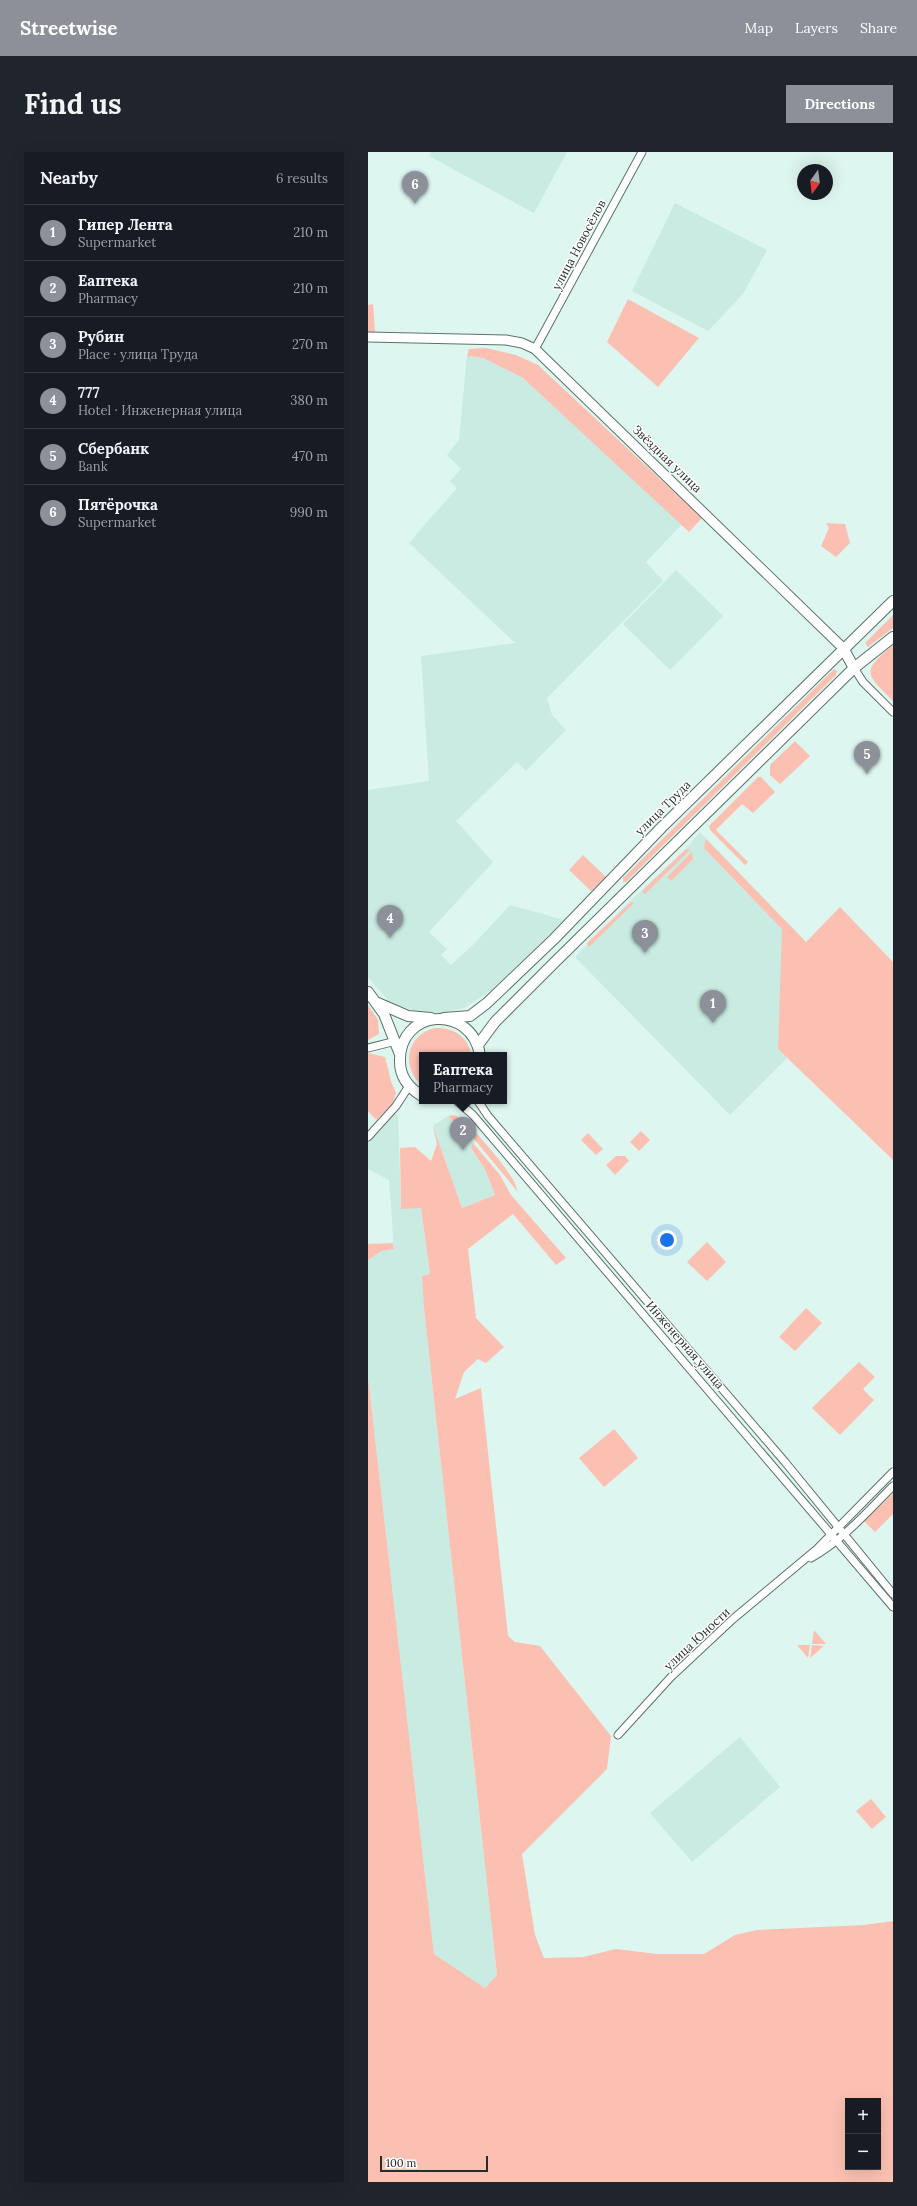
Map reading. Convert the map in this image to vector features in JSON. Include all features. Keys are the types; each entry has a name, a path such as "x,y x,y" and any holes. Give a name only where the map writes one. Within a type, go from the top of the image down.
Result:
{"main road":[{"name":"улица Труда","path":"440,1018 470,1016 493,998 843,648 893,601"},
{"path":"376,1002 408,1016 440,1018 455,1021 465,1027 479,1050 495,1022 538,979 854,668 893,637"},
{"name":"Звёздная улица","path":"843,648 854,668"},
{"path":"368,992 376,1002 396,1041 399,1052 400,1069 409,1086 419,1094"},
{"path":"399,1052 404,1039 412,1029 424,1022 440,1018"}],"street":[{"name":"улица Новосёлов","path":"535,349 642,152"},
{"name":"Звёздная улица","path":"368,337 506,340 522,343 535,349 843,648"},
{"name":"Звёздная улица","path":"854,668 863,682 893,712"},
{"path":"368,1048 396,1041"},
{"path":"368,1137 396,1106 409,1086"},
{"name":"Инженерная улица","path":"461,1104 474,1114 893,1607"},
{"name":"Инженерная улица","path":"480,1104 488,1116 785,1462 893,1594"},
{"name":"улица Юности","path":"833,1537 838,1527 893,1472"},
{"name":"улица Юности","path":"618,1735 688,1661 733,1619 833,1537 843,1534 893,1486"}],"shaded area":[{"path":"431,152 567,152 534,213 429,156"},
{"path":"675,203 767,250 743,294 708,331 632,291"},
{"path":"628,299 699,338 658,387 607,342"},
{"path":"373,304 375,332 368,332 368,305"},
{"path":"486,348 516,355 538,365 702,518 689,532 523,378 483,358 467,356 469,349"},
{"path":"467,356 483,358 523,378 682,524 646,562 663,581 547,698 552,715 566,730 526,771 517,762 456,821 493,862 429,932 447,949 441,955 451,965 474,944 510,905 564,920 498,986 464,1008 440,1013 423,1013 390,1003 368,977 368,790 429,781 421,656 515,643 409,543 457,488 450,481 461,469 447,455 459,440"},
{"path":"826,523 845,524 850,543 836,557 821,546 829,528"},
{"path":"676,570 723,616 670,670 623,624"},
{"path":"893,615 893,628 868,647 865,643"},
{"path":"893,645 893,701 872,678 870,673 876,661"},
{"path":"834,669 837,671 836,675 626,882 623,882 623,878"},
{"path":"795,741 810,756 780,784 770,775 770,765"},
{"path":"758,777 761,777 775,792 753,813 742,804 716,830 748,862 745,865 710,830 709,826"},
{"path":"700,832 806,942 782,949 778,1049 787,1058 730,1115 575,957 626,905 686,849"},
{"path":"706,839 806,942 840,907 893,962 893,1160 778,1049 782,929 704,848"},
{"path":"686,849 690,850 645,894 643,892 644,889"},
{"path":"692,852 693,859 671,881 667,877"},
{"path":"583,855 606,877 591,891 569,870"},
{"path":"631,902 634,903 589,947 587,944 588,942"},
{"path":"368,1005 378,1020 379,1034 368,1040"},
{"path":"435,1028 442,1028 454,1031 467,1043 470,1052 419,1052 419,1082 415,1078 411,1069 409,1061 410,1052 418,1037 426,1031"},
{"path":"368,1053 385,1057 391,1081 396,1093 393,1104 376,1120 368,1111"},
{"path":"389,1108 398,1116 401,1208 421,1208 430,1274 424,1308 497,1975 485,1988 434,1954 368,1377 368,1260 381,1251 394,1249 389,1180 368,1169 368,1130"},
{"path":"454,1115 467,1124 492,1151 515,1183 518,1192 465,1128 462,1130 448,1116"},
{"path":"448,1116 473,1143 471,1148 485,1169 495,1195 462,1208 433,1126"},
{"path":"433,1126 462,1208 495,1195 485,1169 471,1148 473,1143 500,1175 511,1195 566,1258 556,1265 513,1214 468,1249 476,1318 504,1347 486,1363 478,1359 464,1372 455,1399 481,1388 508,1636 515,1642 540,1646 611,1736 607,1769 522,1854 535,1935 544,1958 583,1957 616,1949 657,1954 704,1954 735,1935 757,1930 864,1925 893,1921 893,2182 368,2182 368,1377 434,1954 485,1988 497,1975 424,1308 422,1276 430,1274 421,1208 401,1209 400,1148 415,1147 431,1161 437,1144"},
{"path":"641,1131 650,1140 639,1151 630,1142"},
{"path":"588,1133 603,1149 596,1155 581,1140"},
{"path":"616,1156 625,1156 629,1161 615,1175 606,1165"},
{"path":"707,1242 726,1262 707,1281 687,1262"},
{"path":"393,1243 394,1249 381,1251 368,1260 368,1244"},
{"path":"806,1308 822,1323 795,1351 779,1337"},
{"path":"859,1362 875,1377 863,1389 874,1400 840,1435 812,1408"},
{"path":"614,1429 638,1458 604,1487 579,1458"},
{"path":"893,1493 893,1514 875,1532 864,1521"},
{"path":"814,1630 826,1644 812,1644"},
{"path":"797,1645 810,1645 808,1658"},
{"path":"812,1645 824,1646 810,1658"},
{"path":"740,1737 780,1787 692,1862 650,1813"},
{"path":"871,1799 886,1817 872,1829 856,1811"}],"place":[{"name":"Пятёрочка","path":"415,204"},
{"name":"Сбербанк","path":"867,774"},
{"name":"777","path":"390,938"},
{"name":"Рубин","path":"645,953"},
{"name":"Гипер Лента","path":"713,1023"},
{"name":"Еаптека","path":"463,1150"}]}
